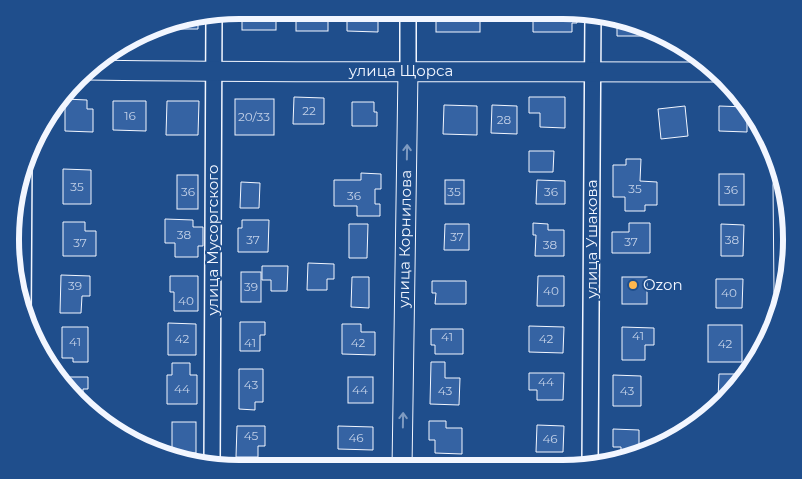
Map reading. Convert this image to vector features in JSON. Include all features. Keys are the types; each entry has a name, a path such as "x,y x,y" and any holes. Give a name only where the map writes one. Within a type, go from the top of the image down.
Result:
{"street":[{"name":"улица Корнилова","path":"402,460 408,19"},
{"name":"улица Мусоргского","path":"212,458 214,21"},
{"name":"улица Ушакова","path":"590,458 593,21"},
{"name":"улица Щорса","path":"98,70 706,72"},
{"path":"23,284 24,192"}],"building":[{"path":"242,19 276,19 276,30 242,30"},
{"path":"296,19 328,19 328,31 296,31"},
{"path":"347,19 378,19 378,32 347,31"},
{"path":"436,19 480,19 480,32 436,32"},
{"path":"533,19 577,19 577,23 572,23 572,32 533,32"},
{"path":"198,23 198,29 172,29"},
{"path":"617,25 646,36 646,36 617,36"},
{"path":"294,97 324,98 324,124 293,124"},
{"path":"529,97 565,97 565,128 540,127 540,113 529,113"},
{"path":"69,99 87,100 87,109 93,109 93,132 65,131 65,104"},
{"path":"235,99 274,99 274,135 235,135"},
{"path":"113,101 146,101 146,131 113,130"},
{"path":"167,101 199,101 198,135 166,135"},
{"path":"352,102 374,102 374,112 377,112 377,126 352,126"},
{"path":"444,105 477,106 477,135 443,134"},
{"path":"492,105 517,106 517,134 491,133"},
{"path":"685,106 688,136 661,139 658,109"},
{"path":"719,106 739,107 747,118 747,132 719,131"},
{"path":"529,151 554,151 553,172 529,172"},
{"path":"626,159 641,159 640,181 657,182 657,205 645,205 645,211 625,211 625,197 613,197 613,165 626,165"},
{"path":"63,169 91,170 91,204 63,204"},
{"path":"361,173 381,174 381,189 375,189 375,204 380,204 380,216 357,216 357,206 334,206 334,180 361,180"},
{"path":"719,174 744,174 744,205 719,205"},
{"path":"177,175 198,175 198,209 177,209"},
{"path":"445,180 464,180 464,204 445,204"},
{"path":"537,180 565,181 565,204 536,204"},
{"path":"241,182 260,183 259,208 240,208"},
{"path":"165,219 193,220 193,227 203,227 203,246 198,246 198,257 175,257 175,243 165,243"},
{"path":"242,220 269,220 268,252 238,252 238,228 242,228"},
{"path":"63,222 85,222 85,231 96,231 96,256 63,256"},
{"path":"533,223 548,224 548,230 564,230 564,256 535,256 536,235 533,235"},
{"path":"629,223 650,223 650,253 612,253 612,232 629,232"},
{"path":"349,224 368,224 367,258 349,258"},
{"path":"445,224 469,224 469,250 444,250"},
{"path":"721,224 744,225 743,256 721,256"},
{"path":"308,263 334,264 334,279 327,279 327,290 307,290"},
{"path":"262,266 288,266 287,291 271,291 271,280 262,280"},
{"path":"241,272 261,272 261,302 241,302"},
{"path":"61,275 90,276 90,296 82,296 81,313 60,313"},
{"path":"170,276 198,276 198,311 174,311 174,292 170,292"},
{"path":"538,276 564,276 564,306 537,306"},
{"path":"352,277 369,277 369,308 351,307"},
{"path":"622,277 647,277 647,304 622,304"},
{"path":"716,279 743,279 742,308 716,308"},
{"path":"432,281 466,281 466,304 435,304 436,293 432,293"},
{"path":"240,322 265,322 265,335 260,335 260,351 240,351"},
{"path":"168,323 196,324 196,355 168,355"},
{"path":"342,324 361,324 361,332 375,332 375,355 342,354"},
{"path":"708,325 742,325 742,362 708,362"},
{"path":"529,326 564,327 563,353 529,352"},
{"path":"62,327 88,327 88,362 73,362 73,358 62,358"},
{"path":"622,327 654,328 654,345 645,345 645,360 622,360"},
{"path":"431,329 463,329 463,354 435,354 435,345 431,345"},
{"path":"431,362 445,362 445,378 460,378 459,405 430,404"},
{"path":"172,363 190,363 190,375 197,375 197,404 167,404 167,375 172,375"},
{"path":"239,369 263,369 263,402 255,402 255,410 239,409"},
{"path":"529,373 564,373 563,400 537,400 537,390 529,390"},
{"path":"719,374 738,374 728,385 718,397"},
{"path":"613,375 641,376 641,406 613,406"},
{"path":"67,377 88,377 88,389 83,389 83,396"},
{"path":"348,377 373,377 373,403 348,403"},
{"path":"429,421 446,421 446,428 462,428 462,454 435,453 435,440 429,440"},
{"path":"172,422 196,422 196,453 182,453 172,450"},
{"path":"537,425 564,426 563,452 536,452"},
{"path":"237,426 265,426 265,446 258,446 258,457 236,457"},
{"path":"338,426 373,427 373,450 338,449"},
{"path":"613,429 639,430 639,446 621,453 621,447 613,447"}],"place":[{"name":"Ozon","path":"633,285"}]}
